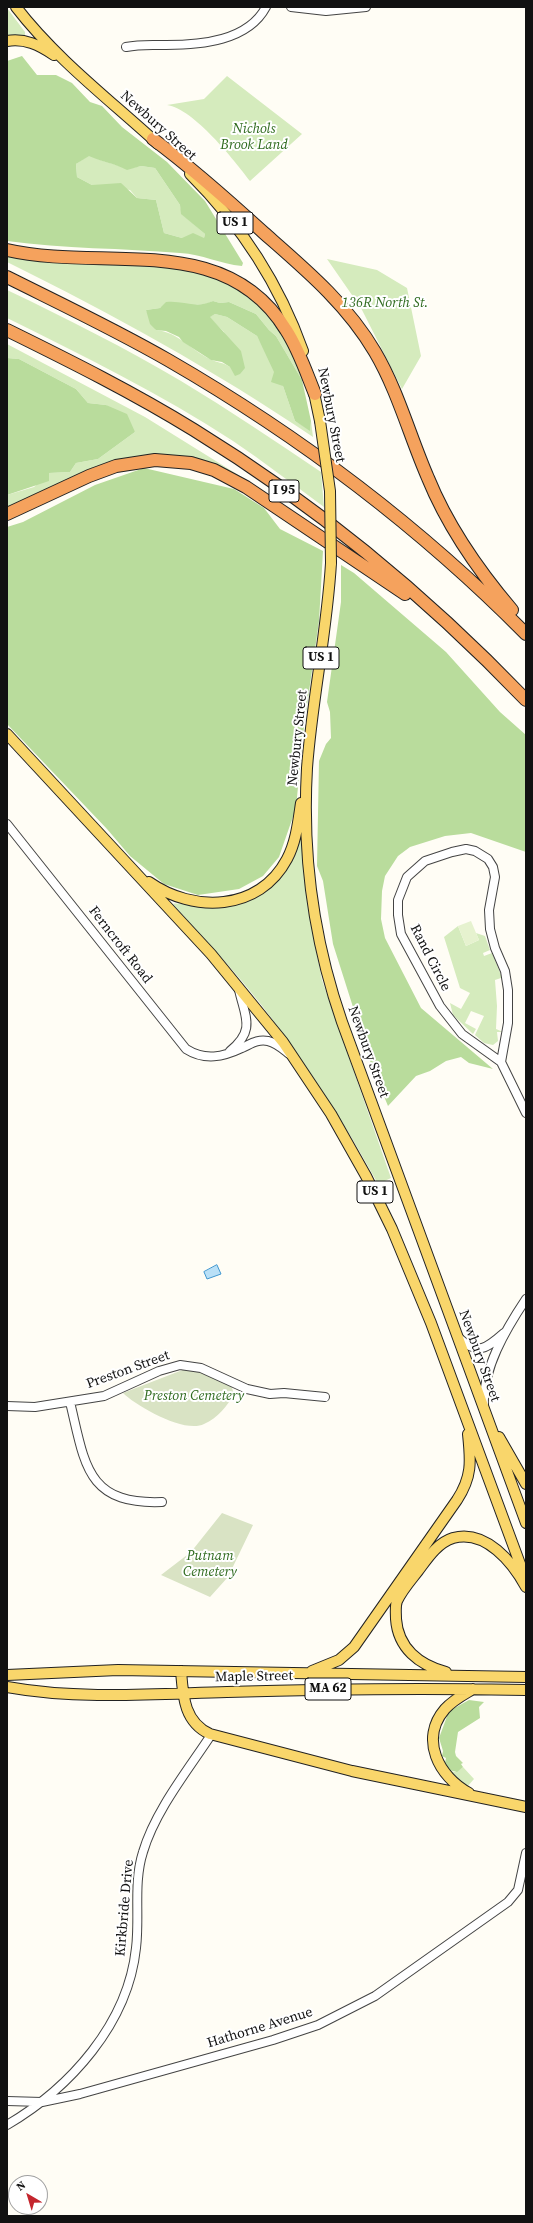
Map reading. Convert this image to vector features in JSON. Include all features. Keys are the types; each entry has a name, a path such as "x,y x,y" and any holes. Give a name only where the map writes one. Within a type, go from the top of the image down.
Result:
{"highway":[{"path":"153,139 199,175 310,274 355,321 386,372 427,477 453,528 481,573 526,627"},
{"path":"7,250 65,258 181,262 206,268 230,278 252,292 279,319 299,353 314,394"},
{"path":"7,277 168,360 294,440 353,483 412,530 479,588 526,634"},
{"name":"I 95","path":"7,330 120,387 219,446 342,533 388,570 447,622 526,700"},
{"path":"7,514 116,466 155,460 190,463 214,470 246,487 447,622"}],"main road":[{"name":"Newbury Street","path":"16,7 78,73 153,139 215,200 260,260 281,298 293,325 307,365 320,421 330,491 331,563 326,621 309,753 306,811 308,858 313,906 325,968 342,1022 526,1523"},
{"path":"7,41 26,41 37,45 78,73"},
{"name":"US 1","path":"7,734 238,986 295,1058 346,1138 386,1214 467,1420 526,1580"},
{"path":"125,861 156,887 184,899 202,903 220,904 230,903 253,894 276,876 291,851 297,830 309,753"},
{"path":"485,1411 526,1484"},
{"path":"300,1674 331,1664 354,1647 461,1494 469,1478 470,1466 467,1420"},
{"path":"470,1676 436,1669 418,1660 408,1651 401,1640 397,1628 397,1602 403,1590 431,1553 453,1538 463,1537 492,1546 517,1570 526,1587"},
{"name":"Maple Street","path":"7,1675 118,1670 526,1677"},
{"path":"181,1671 185,1704 191,1718 200,1729 212,1735 346,1769 526,1807"},
{"name":"Maple Street","path":"7,1688 73,1695 363,1688 526,1690"},
{"path":"473,1689 454,1701 442,1713 435,1726 433,1742 436,1759 444,1772 456,1785 478,1798"}],"street":[{"path":"126,47 140,44 167,45 199,43 237,34 252,26 266,7"},
{"path":"291,7 326,11 366,7"},
{"name":"Ferncroft Road","path":"7,824 186,1049 201,1057 211,1058 226,1054 258,1041 264,1041 275,1044 295,1058"},
{"name":"Rand Circle","path":"501,1062 507,1028 508,999 505,970 495,948 490,929 489,910 495,876 493,867 488,859 475,851 466,849 425,861 407,877 398,900 399,925 424,980 450,1020 462,1034 501,1062 526,1114"},
{"path":"226,1054 239,1042 246,1029 247,1018 238,986"},
{"path":"485,1411 486,1380 506,1331 526,1300"},
{"path":"457,1336 471,1348 478,1350 494,1342 506,1331"},
{"name":"Preston Street","path":"7,1406 35,1407 104,1396 159,1371 180,1365 201,1368 247,1390 270,1394 284,1393 325,1397"},
{"path":"70,1402 85,1460 99,1486 117,1498 139,1503 162,1502"},
{"name":"Kirkbride Drive","path":"7,2125 42,2102 59,2088 84,2061 95,2046 122,2001 136,1950 137,1883 143,1852 154,1824 212,1735"},
{"name":"Hathorne Avenue","path":"7,2100 42,2102 80,2094 273,2040 318,2025 363,2004 406,1976 508,1902 518,1890 526,1853"}],"green space":[{"path":"7,8 25,32 25,35 7,36"},
{"path":"22,56 37,75 56,75 72,83 90,102 102,106 122,127 167,162 205,201 243,263 242,266 188,254 158,251 50,246 7,241 7,61","holes":["89,156 127,170 141,166 155,168 180,205 181,214 205,234 204,238 193,233 182,238 164,233 156,200 137,198 121,183 92,185 77,177 76,164"]},
{"name":"Nichols Brook Land","path":"227,76 302,134 250,181 224,149 201,125 178,109 167,105 204,99"},
{"path":"89,155 127,169 141,166 155,168 180,205 182,214 205,234 204,238 182,238 164,233 156,200 137,198 130,190 92,185 77,177 76,164"},
{"path":"7,254 173,267 223,280 252,299 266,311 287,340 302,380 276,336 256,314 229,302 220,303 213,301 206,304 188,305 171,302 160,308 146,310 156,330 171,334 203,355 230,367 224,332 209,317 215,314 227,317 257,336 283,386 295,421 310,430 311,421 313,437 276,412 163,344 86,302 7,262"},
{"name":"136R North St.","path":"327,259 377,270 407,288 421,356 402,389 361,308"},
{"path":"7,290 95,334 181,381 234,414 321,472 324,507 233,441 178,407 93,361 7,318"},
{"path":"213,301 220,303 229,302 256,314 276,336 302,380 311,421 310,431 295,421 283,386 271,382 274,372 257,336 227,317 215,314 210,317 241,351 245,368 240,374 235,376 230,367 222,362 211,360 183,342 179,337 166,331 156,330 150,324 146,310 160,308 166,302 200,304"},
{"path":"7,344 145,417 240,476 238,478 187,458 169,455 150,455 129,459 86,473 7,509 7,495 34,487 49,473 70,472 76,463 98,459 135,432 106,405 88,403 76,389 19,359 7,358"},
{"path":"7,358 19,359 76,389 88,403 106,405 127,414 135,432 98,459 76,463 70,472 49,473 49,481 7,495"},
{"path":"144,468 234,489 264,508 280,529 323,551 319,621 303,734 296,808 279,857 263,876 239,889 198,895 164,884 130,856 107,829 7,724 7,527 23,522 95,485"},
{"path":"341,565 354,573 446,652 500,712 526,735 526,852 471,833 445,836 410,847 398,856 385,876 382,891 381,919 385,938 421,1008 493,1069 469,1063 461,1057 446,1061 430,1071 416,1076 388,1106 372,1067 333,944 323,881 317,866 319,761 326,744 331,738 330,712 327,702 341,602"},
{"path":"301,838 308,909 322,980 391,1178 378,1184 324,1093 279,1028 241,980 173,904 203,908 221,908 240,903 259,895"},
{"path":"471,921 479,940 466,946 458,926"},
{"path":"458,926 466,946 479,940 476,933 485,936 490,950 483,953 484,956 492,953 501,975 501,978 495,980 497,1006 496,1029 503,1032 497,1032 498,1041 493,1045 484,1043 475,1035 484,1016 471,1011 465,1023 476,1029 473,1034 453,1015 450,1003 461,1009 470,993 460,988 444,937"},
{"name":"Preston Cemetery","path":"198,1364 231,1385 234,1394 222,1411 204,1424 196,1426 173,1422 138,1405 123,1393"},
{"name":"Putnam Cemetery","path":"222,1513 253,1525 228,1577 210,1597 161,1575 191,1552"},
{"path":"469,1700 484,1702 479,1707 480,1718 458,1732 455,1752 456,1756 463,1763 461,1764 463,1767 457,1772 445,1769 448,1767 445,1763 446,1758 442,1756 443,1751 439,1738 449,1711"},
{"path":"463,1767 474,1779 467,1787 450,1771 455,1772"}],"water":[{"path":"217,1265 221,1274 207,1279 204,1272"}]}
